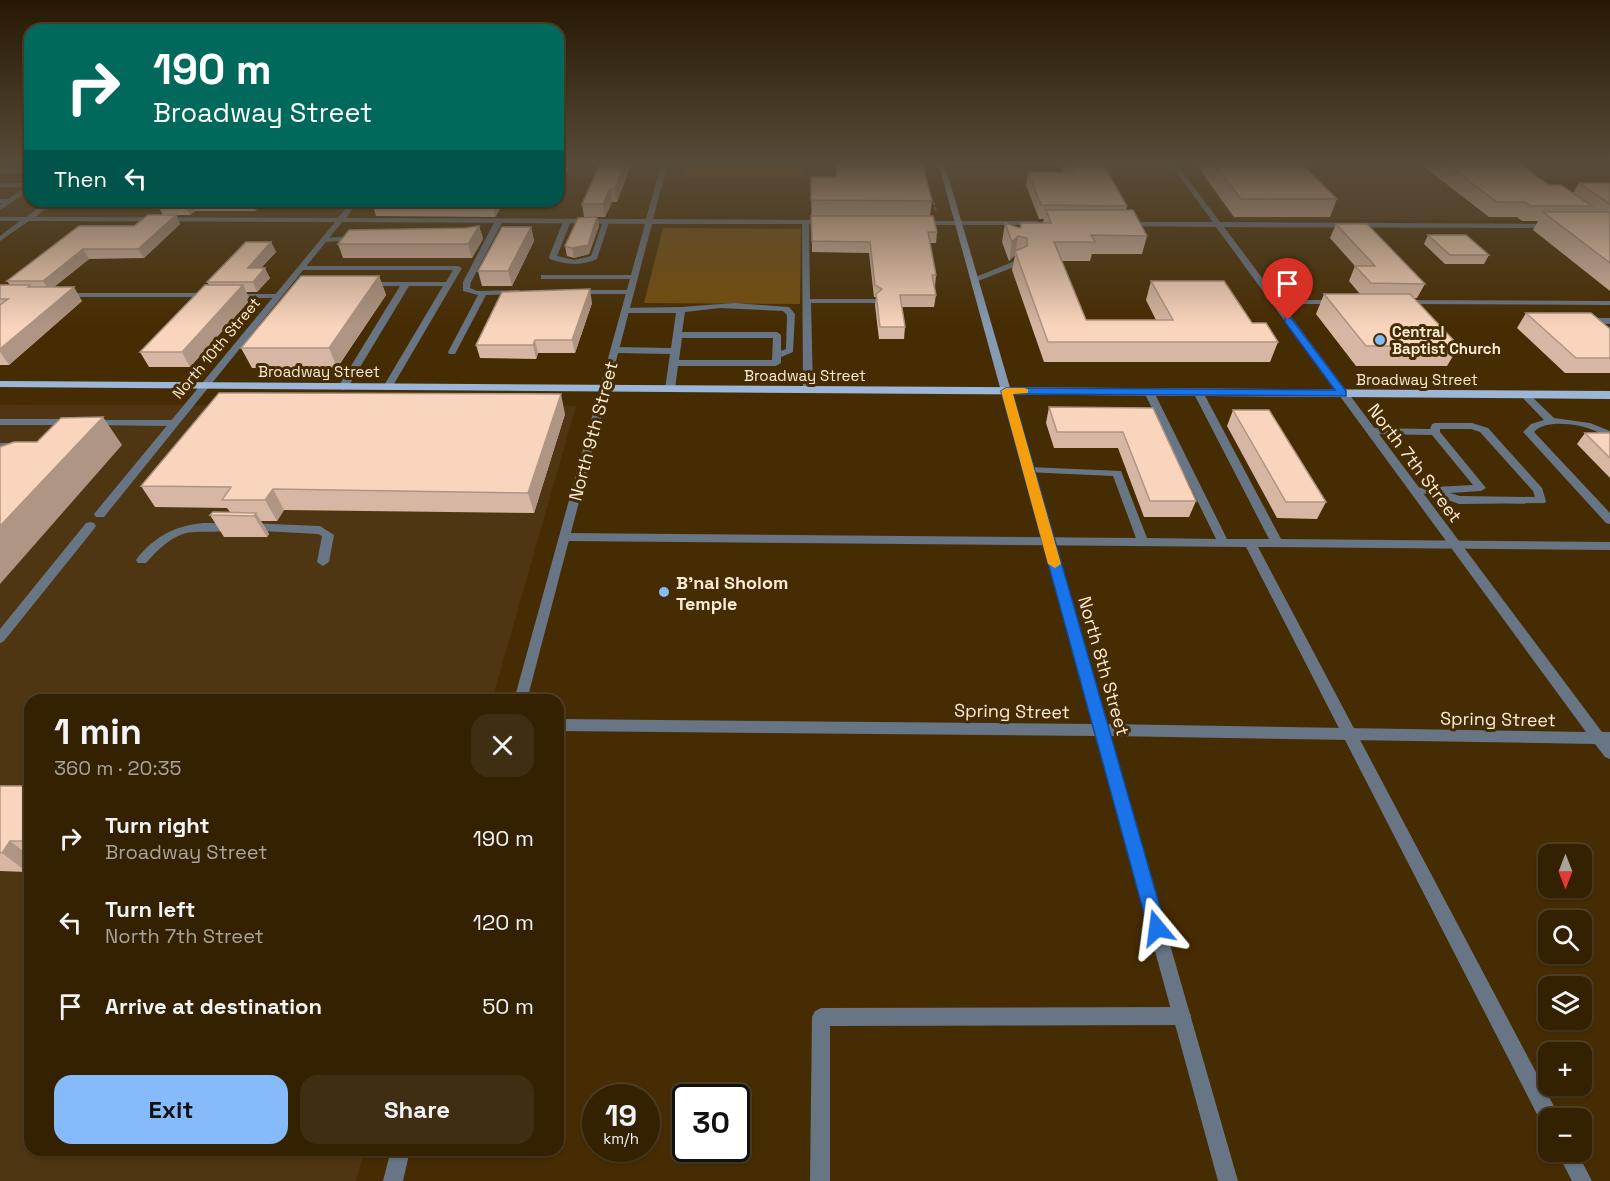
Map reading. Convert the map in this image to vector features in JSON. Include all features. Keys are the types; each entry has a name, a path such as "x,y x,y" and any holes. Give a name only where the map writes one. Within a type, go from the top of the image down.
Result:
{"main road":[{"name":"Broadway Street","path":"0,384 1610,395"}],"street":[{"path":"0,239 31,217"},
{"name":"North 10th Street","path":"100,514 279,296 294,284 302,268 343,217"},
{"name":"North 9th Street","path":"523,694 650,217"},
{"name":"North 8th Street","path":"957,217 1228,1181"},
{"name":"North 7th Street","path":"1213,217 1415,491 1604,738 1610,753"},
{"path":"0,219 841,222"},
{"path":"474,230 479,221"},
{"path":"499,221 466,282 466,289 483,292 529,292"},
{"path":"567,221 553,257 564,261 584,261 594,257 607,221"},
{"path":"805,222 808,390"},
{"path":"912,223 1042,223"},
{"path":"1007,223 1010,232"},
{"path":"1113,224 1562,226"},
{"path":"302,268 458,268 466,266 480,237"},
{"path":"324,240 366,238"},
{"path":"975,279 1019,262 1018,258"},
{"path":"331,276 336,268"},
{"path":"388,387 458,268"},
{"path":"544,277 634,276"},
{"path":"360,284 448,284"},
{"path":"343,387 406,284"},
{"path":"452,352 483,292"},
{"path":"562,292 630,292"},
{"path":"60,295 279,296"},
{"path":"807,301 875,301"},
{"path":"1274,302 1345,302"},
{"path":"1392,302 1610,303"},
{"path":"1579,302 1605,321 1610,328"},
{"path":"625,310 681,310 699,306 768,306 786,309 791,314 790,350 776,356"},
{"path":"670,389 681,310"},
{"path":"1577,321 1605,321"},
{"path":"674,363 776,363 777,335 678,335"},
{"path":"615,351 676,351"},
{"path":"1149,392 1223,542"},
{"path":"1198,392 1277,543"},
{"path":"1524,394 1551,422"},
{"path":"0,422 76,426 174,423"},
{"path":"1610,436 1605,431 1585,424 1551,422 1534,426 1528,432 1610,520"},
{"path":"1415,491 1481,488 1435,432 1435,426 1472,426 1484,430 1538,490 1541,501 1459,500 1434,491"},
{"path":"1371,431 1435,432"},
{"path":"0,446 34,446"},
{"path":"1029,470 1117,473 1143,542"},
{"path":"0,638 90,526"},
{"path":"142,560 159,542 176,530 193,526 320,530 328,535 323,562"},
{"path":"565,537 1610,546"},
{"path":"1250,543 1544,1108"},
{"name":"Spring Street","path":"564,725 1604,738"},
{"path":"820,1181 821,1017 1182,1016"},
{"path":"393,1181 399,1156"},
{"path":"1572,1162 1582,1181"}],"shaded area":[{"path":"0,217 343,217 341,220 0,219"},
{"path":"1231,217 1571,217 1575,220 1233,220"},
{"path":"663,228 801,229 800,304 644,303"},
{"path":"0,405 576,406 494,694 24,694 24,1156 363,1156 356,1181 0,1181"}],"building":[{"path":"145,217 174,217 138,249 83,249 43,281 7,281 79,226 134,226"},
{"path":"597,217 588,245 572,248 565,246 578,218"},
{"path":"811,217 933,217 937,232 928,232 936,275 932,275 936,295 900,295 905,327 880,327 876,294 882,289 875,285 870,242 812,241"},
{"path":"1049,217 1137,217 1147,236 1091,235 1095,242 1054,242 1086,320 1173,320 1151,281 1224,281 1252,323 1266,323 1278,342 1048,342 1015,251 1027,246 1027,238 1018,236 1012,242 1005,223 1019,228 1021,223 1051,223"},
{"path":"1550,217 1610,217 1610,263"},
{"path":"1336,224 1367,224 1425,284 1371,283 1355,266 1375,266"},
{"path":"479,226 468,244 338,244 349,230"},
{"path":"502,227 531,227 508,271 478,271"},
{"path":"1428,235 1466,235 1489,255 1450,255"},
{"path":"246,242 271,242 248,268 265,268 253,282 207,282"},
{"path":"301,276 379,276 329,348 241,348"},
{"path":"0,285 74,287 0,349 0,305 8,299 0,299"},
{"path":"205,285 243,285 182,352 140,352"},
{"path":"590,289 572,340 535,340 533,345 476,345 502,292"},
{"path":"1324,294 1410,294 1459,346 1366,346"},
{"path":"1526,313 1591,313 1610,329 1610,358 1576,358"},
{"path":"219,393 561,394 528,493 273,489 265,500 222,500 231,487 141,486"},
{"path":"1049,407 1153,408 1196,501 1150,501 1123,432 1057,432"},
{"path":"1233,410 1269,410 1326,502 1286,502"},
{"path":"103,417 0,526 0,447 14,442 37,442 61,418"},
{"path":"1585,433 1610,433 1610,458"},
{"path":"213,512 256,513 254,516 210,515"},
{"path":"0,786 24,786 24,841 10,841 0,853"}],"slow traffic":[{"path":"1024,391 1006,391 1055,564"}],"place":[{"name":"Central Baptist Church","path":"1380,340"},
{"name":"B'nai Sholom Temple","path":"664,592"}],"route":[{"path":"1157,928 1006,391 1342,393 1288,320"}]}
